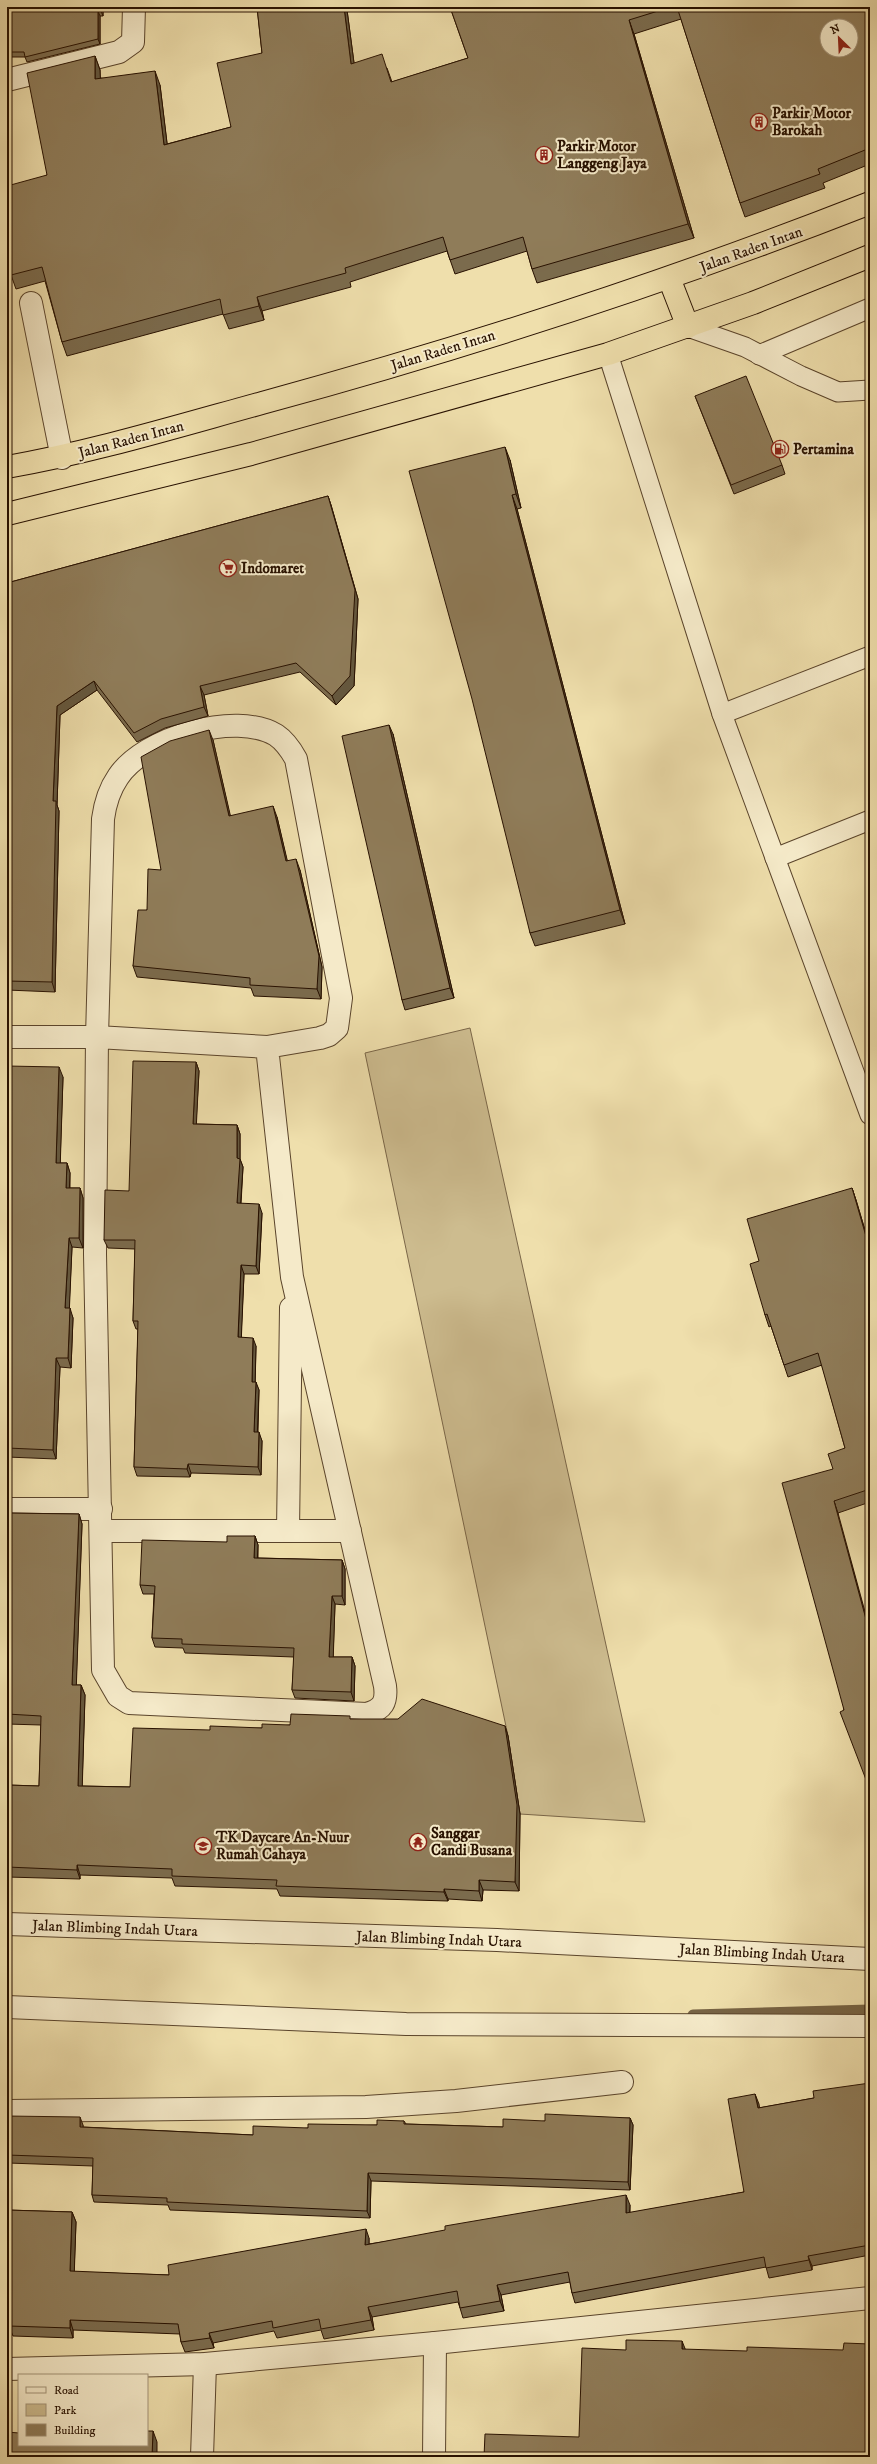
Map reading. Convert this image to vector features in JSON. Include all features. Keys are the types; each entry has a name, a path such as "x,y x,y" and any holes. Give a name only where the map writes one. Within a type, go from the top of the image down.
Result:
{"highway":[{"name":"Jalan Raden Intan","path":"7,467 62,458 324,387 572,311 750,250 870,203"},
{"path":"7,514 250,454 608,354 688,327 870,256"},
{"path":"669,278 688,327"}],"street":[{"path":"7,80 119,52 133,42 134,7"},
{"path":"31,303 62,458"},
{"path":"7,1037 97,1037 266,1047 329,1035 337,1028 341,998 296,759 290,747 277,736 249,726 201,730 162,742 131,762 118,776 106,800 103,819 97,1037 95,1254 103,1670 118,1696 129,1702 367,1714 378,1710 384,1703 385,1686 292,1277 266,1047"},
{"path":"288,1530 288,1399 292,1277"},
{"path":"7,1509 100,1509"},
{"path":"101,1531 288,1530 350,1532"},
{"name":"Jalan Blimbing Indah Utara","path":"7,1924 497,1940 870,1959"},
{"path":"7,2007 406,2024 870,2026"},
{"path":"7,2110 366,2107 456,2101 622,2082"},
{"path":"7,2369 205,2364 870,2298"},
{"path":"434,2457 435,2342"},
{"path":"202,2457 205,2364"}],"lane":[{"path":"759,355 870,308"},
{"path":"688,327 745,347 838,392 870,390"},
{"path":"608,354 722,714 870,1115"},
{"path":"722,714 870,656"},
{"path":"775,858 870,820"}],"green space":[{"path":"470,1028 645,1822 520,1814 508,1736 365,1053"}],"building":[{"path":"9,7 101,7 101,11 98,11 98,39 25,57 24,52 9,52"},
{"path":"257,7 344,7 351,64 382,54 391,82 468,58 450,7 671,7 629,20 688,224 532,269 523,237 450,260 443,237 345,268 346,273 257,297 259,306 223,315 220,299 62,342 42,267 11,275 7,259 7,186 47,175 27,73 95,56 95,79 155,71 164,145 231,127 217,63 262,53"},
{"name":"Parkir Motor Barokah","path":"677,7 870,7 870,148 818,169 820,174 740,203"},
{"path":"746,376 782,465 731,485 695,396"},
{"path":"505,447 516,494 512,495 620,910 530,933 472,699 409,471"},
{"path":"328,496 355,590 350,676 332,696 296,663 200,686 204,707 161,719 134,733 94,681 57,706 53,801 56,801 52,982 7,981 7,583"},
{"path":"389,725 450,988 402,1000 342,736"},
{"path":"209,730 229,816 273,806 286,861 296,859 319,956 317,989 250,985 250,978 133,966 138,910 147,910 148,869 161,870 141,757 170,741"},
{"path":"133,1061 196,1062 193,1124 237,1125 237,1158 240,1159 237,1203 259,1204 256,1266 241,1265 238,1337 253,1338 252,1382 256,1382 254,1432 259,1432 258,1467 188,1464 187,1469 134,1467 138,1321 133,1321 135,1240 104,1240 105,1190 129,1191"},
{"path":"7,1066 59,1067 56,1163 67,1163 66,1188 80,1188 79,1238 69,1238 65,1308 70,1308 68,1358 56,1358 53,1450 7,1448"},
{"path":"852,1188 870,1250 870,1489 834,1501 870,1634 870,1790 840,1712 844,1710 782,1483 833,1469 828,1454 845,1448 818,1353 784,1365 767,1314 765,1315 750,1264 759,1261 747,1219"},
{"path":"7,1513 79,1514 72,1685 81,1685 78,1786 130,1787 133,1728 210,1730 210,1726 262,1728 262,1724 290,1725 291,1714 350,1716 350,1719 398,1719 422,1699 505,1726 517,1805 515,1882 479,1880 479,1891 444,1889 444,1892 276,1886 277,1880 172,1876 172,1869 77,1865 77,1870 7,1867 7,1785 39,1786 41,1716 7,1714"},
{"path":"227,1536 255,1536 254,1558 342,1560 342,1596 332,1596 329,1657 352,1657 351,1692 292,1690 294,1648 182,1644 182,1639 152,1638 155,1586 140,1585 142,1540 227,1542"},
{"path":"870,2083 870,2245 808,2256 809,2260 766,2268 764,2257 572,2293 568,2272 497,2285 500,2301 460,2308 457,2291 368,2307 371,2320 321,2329 319,2319 273,2328 272,2321 209,2333 210,2338 181,2342 178,2324 70,2320 70,2328 9,2326 11,2259 7,2259 7,2210 72,2212 70,2271 169,2275 168,2265 366,2229 365,2245 445,2230 445,2226 626,2195 626,2213 744,2192 728,2099 755,2094 758,2108 814,2098 813,2091"},
{"path":"545,2114 630,2118 628,2182 368,2173 367,2211 167,2202 167,2198 92,2195 93,2158 7,2155 7,2116 80,2117 80,2127 253,2135 253,2126 308,2128 308,2124 377,2125 377,2120 404,2121 404,2124 503,2127 503,2119 545,2121"},
{"path":"626,2340 682,2341 682,2349 747,2351 747,2347 843,2350 844,2343 870,2344 870,2457 484,2457 485,2434 579,2437 582,2348 626,2350"},
{"path":"148,2431 153,2431 152,2457 7,2457 7,2432 18,2433 18,2446 148,2446"}],"waterway":[{"path":"693,2015 870,2010"}],"place":[{"name":"Parkir Motor Barokah","path":"759,122"},
{"name":"Parkir Motor Langgeng Jaya","path":"544,155"},
{"name":"Pertamina","path":"780,449"},
{"name":"Indomaret","path":"228,568"},
{"name":"Sanggar Candi Busana","path":"418,1842"},
{"name":"TK Daycare An-Nuur Rumah Cahaya","path":"203,1846"}]}
